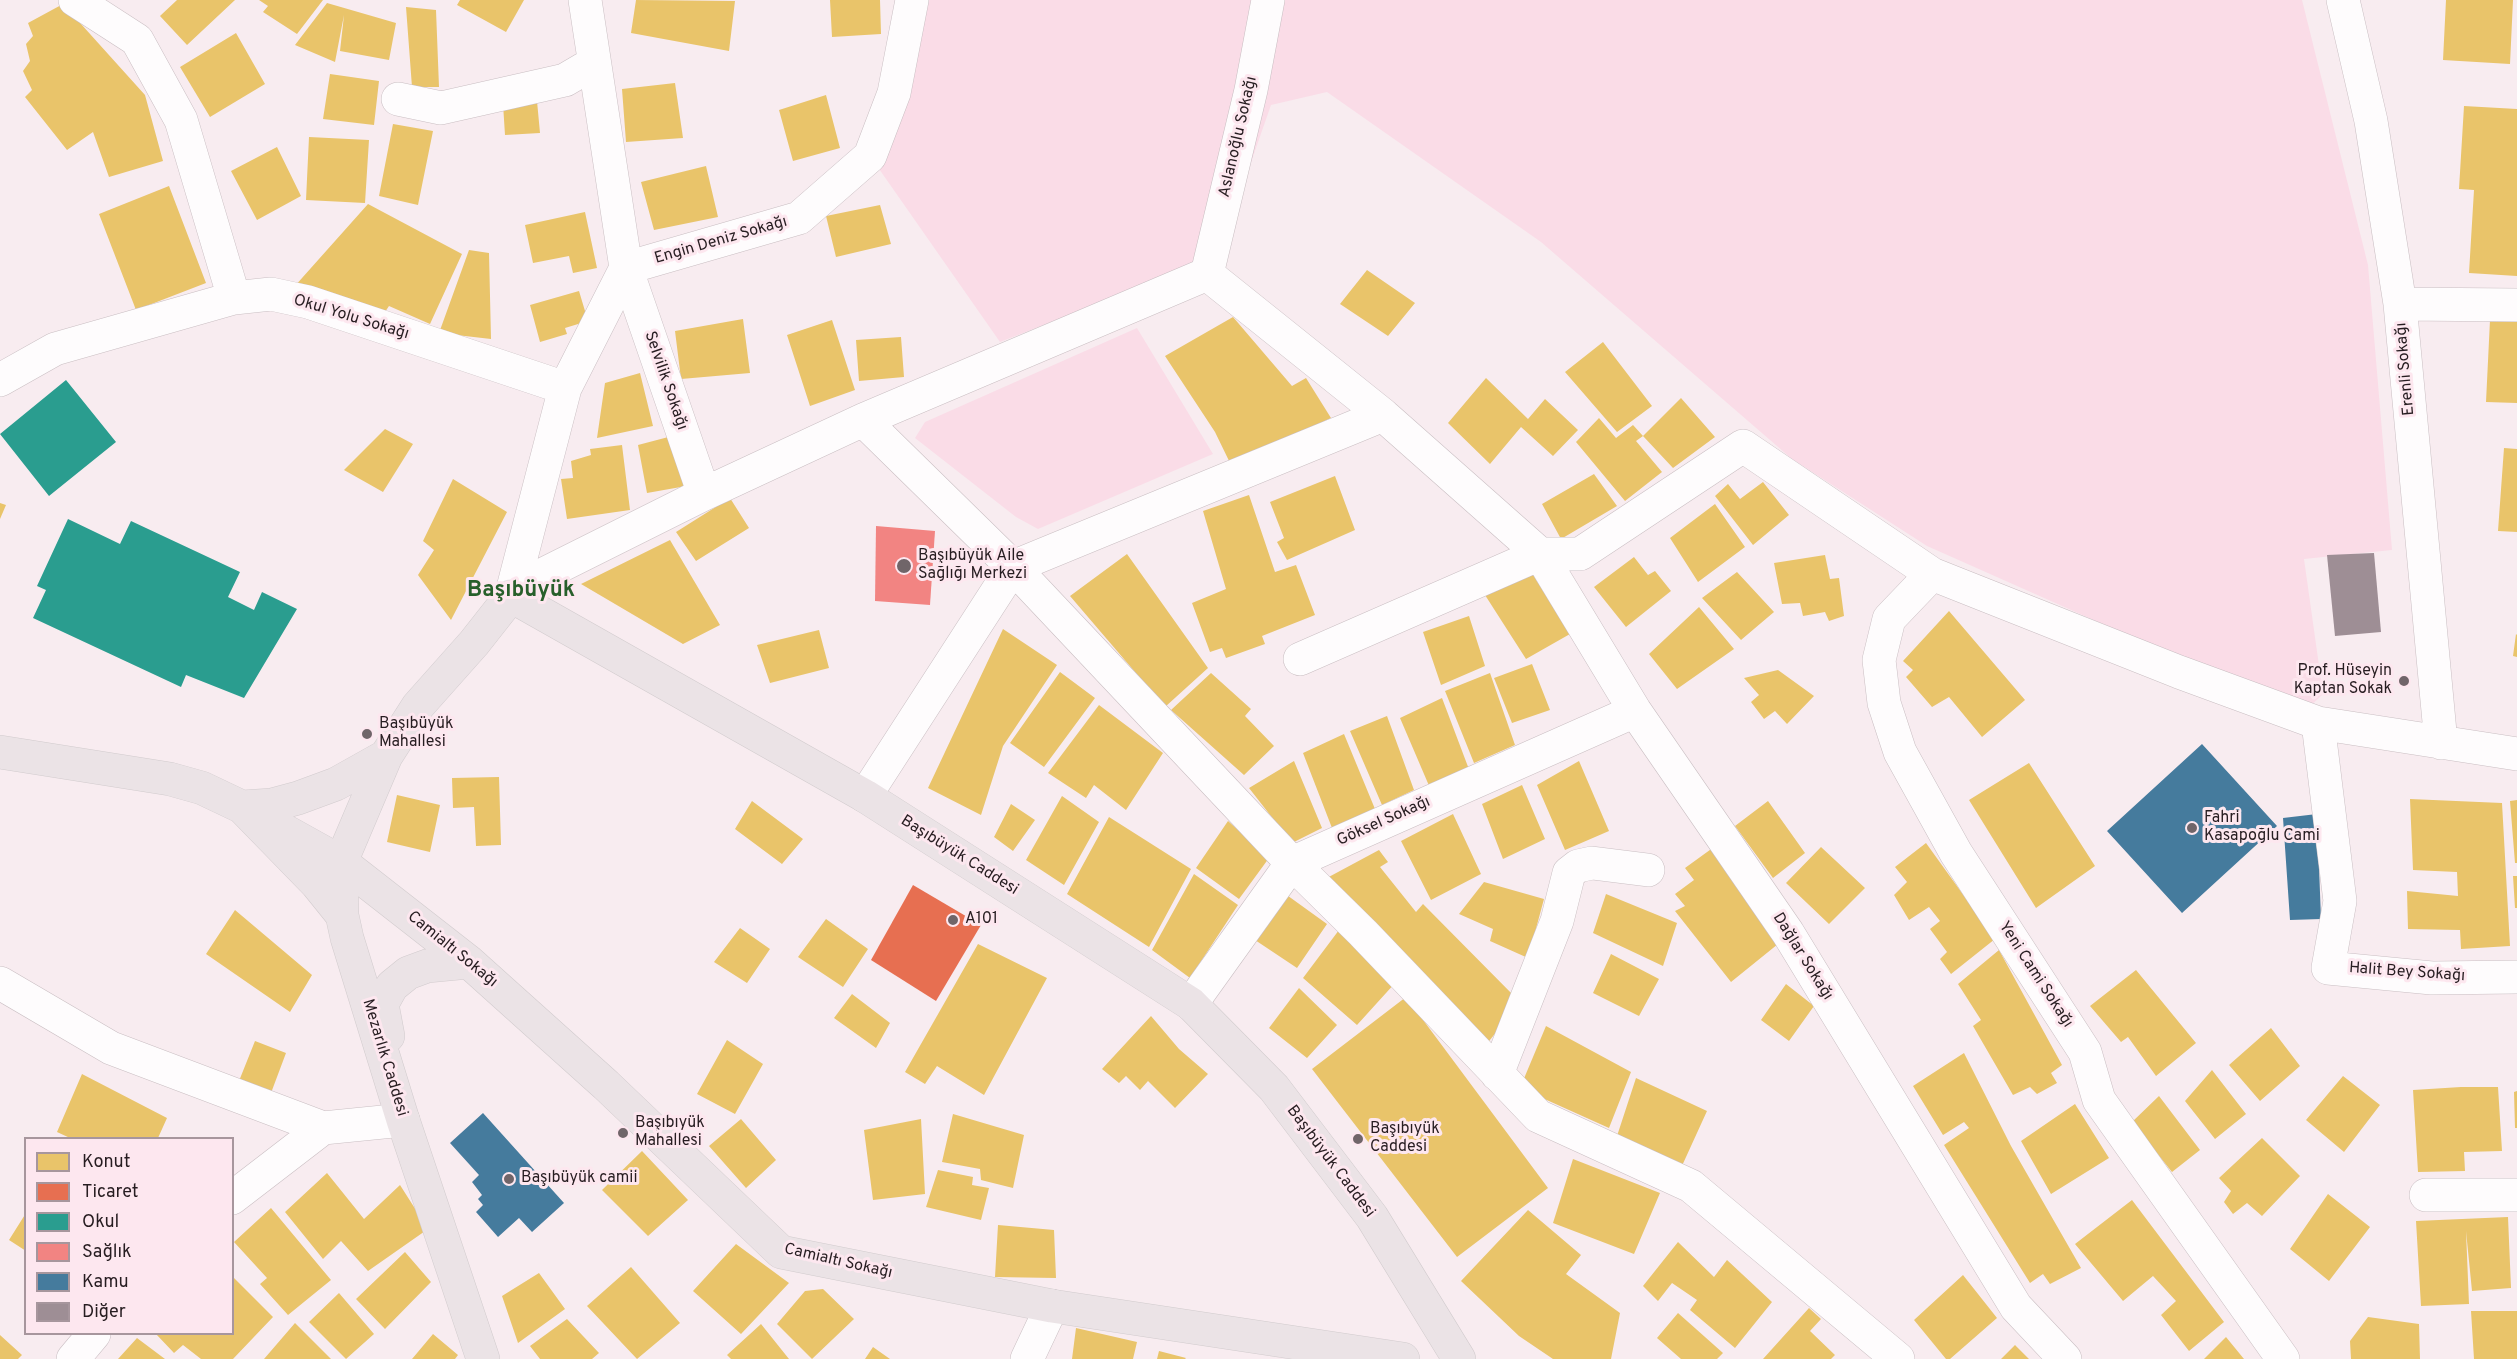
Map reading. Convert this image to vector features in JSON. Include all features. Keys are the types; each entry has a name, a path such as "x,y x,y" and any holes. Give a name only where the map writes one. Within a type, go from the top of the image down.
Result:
{"main road":[{"path":"0,752 170,779 202,788 242,807 341,862 386,756 418,705 474,643 511,596"},
{"name":"Başıbüyük Caddesi","path":"511,596 865,796 1191,1004 1274,1088 1366,1209 1459,1359"},
{"path":"242,807 272,805 298,798 336,784 386,756"},
{"path":"242,807 317,884 342,915"},
{"name":"Mezarlık Caddesi","path":"341,862 342,915 403,1120 483,1359"},
{"name":"Camialtı Sokağı","path":"341,862 469,962 606,1084 781,1252 1052,1306 1403,1359"},
{"path":"403,1120 382,1004 392,986 408,973 427,966 469,962"}],"street":[{"path":"75,0 137,40 181,120 234,298"},
{"name":"Engin Deniz Sokağı","path":"626,268 799,218 870,156 894,93 912,0"},
{"name":"Aslanoğlu Sokağı","path":"1207,274 1251,90 1269,0"},
{"name":"Erenli Sokağı","path":"2343,0 2371,122 2400,304 2440,743"},
{"name":"Selvilik Sokağı","path":"581,4 594,63 626,268 704,494"},
{"path":"398,99 441,108 565,80 594,63"},
{"path":"511,596 565,388 626,268"},
{"path":"511,596 540,576 704,494 863,420 1207,274"},
{"name":"Dağlar Sokağı","path":"1207,274 1383,415 1540,554 1635,711 1788,933 2016,1307 2065,1359"},
{"name":"Okul Yolu Sokağı","path":"0,380 55,349 234,298 271,294 308,302 565,388"},
{"path":"2400,304 2517,305"},
{"path":"865,796 1013,567 1383,415"},
{"path":"863,420 1013,567 1292,863 1363,933 1538,1116 1691,1186 1898,1359"},
{"path":"1300,659 1540,554 1580,554 1743,446 1932,574 2179,672 2318,723 2517,754"},
{"name":"Yeni Cami Sokağı","path":"1932,574 1889,619 1879,660 1884,703 1900,752 1956,853 2085,1052 2098,1100 2283,1359"},
{"name":"Göksel Sokağı","path":"1292,863 1635,711"},
{"name":"Halit Bey Sokağı","path":"2318,723 2340,901 2328,968 2432,978 2517,977"},
{"path":"1191,1004 1292,863"},
{"path":"1497,1074 1557,921 1569,873 1578,866 1592,863 1648,870"},
{"path":"0,983 111,1048 323,1128 403,1120"},
{"path":"234,1196 323,1128"},
{"path":"2426,1196 2517,1195"},
{"path":"1027,1359 1052,1306"},
{"path":"73,1359 93,1335"}],"shaded area":[{"path":"903,0 2302,0 2368,265 2392,550 2304,559 2323,694 2303,713 1927,546 1792,459 1541,242 1327,92 1271,105 1218,257 1000,342 870,156"},
{"path":"1137,328 1213,454 1038,529 1016,517 915,438 925,422"}],"building: Konut":[{"path":"177,0 235,0 187,45 160,16"},
{"path":"259,0 323,0 297,34 263,12 268,6"},
{"path":"460,0 524,0 506,32 457,5"},
{"path":"636,0 735,1 729,51 631,33"},
{"path":"830,0 880,0 881,34 832,37"},
{"path":"2446,0 2513,0 2510,64 2443,60"},
{"path":"327,3 396,23 389,60 340,51 344,15 335,62 295,45"},
{"path":"63,4 145,95 163,161 109,177 93,132 67,150 25,97 32,90 23,71 30,61 26,44 33,36 28,23"},
{"path":"406,7 436,10 439,87 412,87"},
{"path":"236,33 265,84 210,117 180,67"},
{"path":"330,74 379,81 374,125 323,119"},
{"path":"675,83 683,138 626,142 622,89"},
{"path":"826,95 840,148 793,161 779,110"},
{"path":"537,101 540,133 505,135 503,104"},
{"path":"2464,106 2517,109 2517,276 2469,273 2474,190 2459,189"},
{"path":"393,124 433,131 418,205 379,196"},
{"path":"309,137 369,140 365,203 306,200"},
{"path":"277,147 301,196 257,220 231,171"},
{"path":"706,166 718,217 654,230 641,182"},
{"path":"169,186 206,283 136,310 99,214"},
{"path":"368,204 462,254 430,324 389,306 383,315 294,287"},
{"path":"880,205 891,244 836,257 826,216"},
{"path":"585,212 597,268 573,273 569,256 533,263 525,225"},
{"path":"469,250 489,253 491,339 439,333"},
{"path":"1367,270 1415,303 1388,336 1340,304"},
{"path":"579,291 588,321 565,328 567,334 540,342 530,305"},
{"path":"1233,317 1292,386 1306,378 1331,418 1232,467 1215,432 1165,356"},
{"path":"743,319 750,373 681,379 675,331"},
{"path":"832,320 855,390 810,406 787,335"},
{"path":"2490,320 2517,321 2517,403 2486,402"},
{"path":"901,337 904,377 859,381 856,340"},
{"path":"1603,342 1652,406 1617,432 1565,372"},
{"path":"640,373 653,426 597,438 605,383"},
{"path":"1486,378 1528,419 1545,399 1578,430 1553,456 1521,427 1490,464 1448,423"},
{"path":"1681,398 1715,437 1673,468 1643,436"},
{"path":"1599,418 1616,438 1633,425 1643,436 1636,441 1662,472 1625,501 1576,442"},
{"path":"385,429 413,444 383,492 344,470"},
{"path":"676,435 692,485 647,493 638,445"},
{"path":"622,445 630,510 567,519 561,479 573,478 571,461 591,455 590,449"},
{"path":"2504,448 2517,449 2517,532 2498,531"},
{"path":"1594,474 1617,506 1561,539 1542,504"},
{"path":"1335,476 1355,530 1287,560 1277,542 1284,538 1270,502"},
{"path":"453,479 507,512 451,620 418,575 434,550 423,541"},
{"path":"1763,482 1789,515 1753,545 1715,496 1728,484 1740,499"},
{"path":"1249,495 1275,572 1296,565 1315,615 1262,636 1265,644 1226,658 1222,648 1210,652 1192,603 1226,589 1203,511"},
{"path":"730,498 749,528 696,561 676,532"},
{"path":"0,503 6,505 0,519"},
{"path":"1715,504 1745,547 1698,582 1670,538"},
{"path":"670,540 720,625 683,644 581,584"},
{"path":"1127,554 1208,668 1165,707 1070,596"},
{"path":"1825,555 1830,579 1839,578 1844,616 1829,621 1825,612 1803,616 1800,603 1782,604 1774,563"},
{"path":"1634,557 1648,575 1655,571 1671,591 1626,627 1594,587"},
{"path":"1737,572 1774,612 1741,640 1702,598"},
{"path":"1532,573 1570,634 1526,659 1485,595"},
{"path":"1699,607 1734,649 1677,689 1649,654"},
{"path":"1949,611 2025,700 1982,737 1949,697 1932,707 1906,677 1913,670 1903,661"},
{"path":"1469,616 1485,666 1441,685 1423,632"},
{"path":"1003,629 1057,665 1003,746 981,815 928,788"},
{"path":"819,630 829,668 770,683 757,645"},
{"path":"2517,635 2517,657 2513,656"},
{"path":"1532,664 1550,710 1512,723 1494,678"},
{"path":"1778,670 1814,696 1787,724 1775,711 1764,719 1751,702 1759,695 1744,678"},
{"path":"1060,672 1095,698 1044,767 1010,743"},
{"path":"1211,673 1251,709 1245,716 1274,746 1244,775 1171,710"},
{"path":"1490,673 1515,745 1474,763 1445,691"},
{"path":"1442,698 1470,772 1430,788 1400,718"},
{"path":"1099,705 1163,753 1126,810 1094,785 1086,798 1048,773"},
{"path":"1387,716 1414,790 1382,805 1350,731"},
{"path":"1344,734 1375,809 1332,828 1303,753"},
{"path":"1294,761 1322,828 1292,843 1249,788"},
{"path":"1579,761 1609,831 1565,850 1537,785"},
{"path":"2029,763 2095,866 2036,908 1969,800"},
{"path":"499,777 501,845 476,846 474,807 453,808 452,778"},
{"path":"1522,785 1545,839 1503,859 1482,804"},
{"path":"397,795 440,805 430,852 387,842"},
{"path":"1062,796 1099,822 1064,885 1026,860"},
{"path":"2410,799 2502,803 2510,946 2461,949 2460,930 2408,929 2407,891 2458,896 2457,872 2413,870"},
{"path":"2517,800 2517,863 2515,863 2510,801"},
{"path":"752,801 803,839 782,864 735,829"},
{"path":"1768,801 1805,853 1773,878 1735,826"},
{"path":"1011,804 1035,820 1013,851 994,837"},
{"path":"1453,814 1481,874 1431,900 1401,841"},
{"path":"1109,817 1191,869 1149,947 1067,894"},
{"path":"1228,821 1269,858 1239,899 1196,868"},
{"path":"1926,843 1995,939 1951,974 1940,959 1947,952 1930,929 1940,921 1929,907 1909,920 1894,895 1907,882 1895,867"},
{"path":"1714,847 1778,944 1731,982 1675,911 1685,906 1675,894 1694,880 1685,868"},
{"path":"1821,847 1865,888 1829,924 1786,883"},
{"path":"1379,850 1388,862 1380,867 1416,912 1423,904 1520,1002 1486,1045 1325,879"},
{"path":"1194,874 1238,905 1190,978 1152,950"},
{"path":"2513,876 2517,876 2517,908 2515,908"},
{"path":"1484,882 1544,899 1528,958 1490,941 1493,929 1459,914"},
{"path":"1284,893 1327,924 1297,968 1255,940"},
{"path":"1606,894 1677,923 1663,966 1593,933"},
{"path":"235,910 312,975 290,1012 206,954"},
{"path":"826,919 868,949 843,987 798,957"},
{"path":"740,928 770,949 747,983 714,962"},
{"path":"1339,930 1396,982 1357,1025 1303,978"},
{"path":"978,944 1047,978 984,1095 937,1066 925,1084 905,1072"},
{"path":"1999,950 2062,1065 2051,1073 2057,1083 2037,1094 2030,1087 2013,1095 1973,1026 1981,1020 1958,984"},
{"path":"1611,954 1659,979 1639,1016 1593,993"},
{"path":"2136,970 2196,1043 2156,1076 2128,1037 2121,1042 2090,1006"},
{"path":"1786,984 1814,1006 1789,1041 1761,1020"},
{"path":"1299,988 1337,1025 1307,1058 1269,1028"},
{"path":"852,994 890,1023 876,1048 834,1018"},
{"path":"1406,997 1548,1188 1457,1257 1312,1069"},
{"path":"1151,1016 1179,1049 1208,1074 1175,1108 1148,1081 1140,1090 1126,1076 1119,1083 1102,1069"},
{"path":"1546,1026 1631,1072 1609,1128 1520,1088"},
{"path":"2271,1028 2300,1066 2260,1101 2229,1065"},
{"path":"727,1040 763,1064 735,1114 697,1094"},
{"path":"255,1041 286,1053 271,1093 239,1081"},
{"path":"1964,1053 2011,1146 2081,1268 2050,1284 2043,1274 2030,1283 1944,1145 1969,1128 1964,1122 1943,1135 1913,1086"},
{"path":"2212,1070 2246,1114 2215,1139 2185,1101"},
{"path":"82,1074 167,1118 158,1137 68,1137 57,1132"},
{"path":"2343,1076 2380,1105 2344,1152 2306,1120"},
{"path":"1636,1078 1707,1111 1681,1168 1617,1136"},
{"path":"2498,1087 2502,1151 2464,1152 2465,1171 2418,1172 2413,1090"},
{"path":"2517,1091 2517,1128 2515,1128 2514,1092"},
{"path":"2159,1096 2200,1150 2172,1172 2132,1122"},
{"path":"2075,1104 2109,1158 2051,1194 2021,1141"},
{"path":"953,1114 1024,1135 1013,1188 981,1180 980,1169 942,1162"},
{"path":"741,1119 776,1160 746,1188 709,1146"},
{"path":"921,1119 925,1194 873,1200 864,1130"},
{"path":"2262,1138 2300,1176 2262,1216 2247,1203 2233,1214 2224,1202 2231,1191 2219,1178"},
{"path":"642,1151 688,1200 648,1236 602,1190"},
{"path":"1573,1159 1660,1193 1634,1254 1553,1223"},
{"path":"938,1170 973,1177 972,1185 989,1188 981,1220 926,1207"},
{"path":"327,1173 364,1219 400,1185 428,1229 368,1271 341,1241 323,1259 285,1212"},
{"path":"2328,1194 2370,1227 2329,1281 2290,1249"},
{"path":"2132,1200 2224,1322 2189,1351 2161,1315 2176,1301 2153,1276 2123,1301 2075,1244"},
{"path":"271,1208 331,1280 288,1315 260,1284 267,1278 234,1242"},
{"path":"1528,1210 1581,1255 1566,1274 1620,1313 1611,1359 1553,1359 1519,1336 1461,1281"},
{"path":"24,1216 24,1250 9,1240"},
{"path":"2508,1217 2511,1288 2472,1291 2466,1231 2469,1304 2421,1306 2416,1221"},
{"path":"998,1225 1054,1230 1056,1278 995,1277"},
{"path":"1678,1242 1714,1277 1727,1260 1772,1302 1735,1348 1690,1310 1697,1300 1672,1283 1658,1301 1643,1286"},
{"path":"736,1244 789,1283 741,1334 693,1291"},
{"path":"405,1252 431,1282 385,1329 356,1299"},
{"path":"631,1267 680,1323 637,1359 587,1306"},
{"path":"539,1273 565,1309 518,1343 502,1296"},
{"path":"1963,1275 1997,1318 1950,1359 1946,1359 1914,1320"},
{"path":"234,1278 273,1317 233,1359 201,1359 183,1345 174,1353 157,1335 234,1335"},
{"path":"823,1289 854,1319 812,1359 777,1324 805,1291"},
{"path":"339,1293 374,1334 346,1359 309,1322"},
{"path":"1809,1308 1821,1319 1810,1331 1835,1355 1831,1359 1763,1359"},
{"path":"2471,1311 2517,1311 2517,1359 2474,1359"},
{"path":"1678,1313 1723,1353 1717,1359 1681,1359 1657,1338"},
{"path":"2368,1317 2419,1324 2420,1359 2351,1359 2350,1341"},
{"path":"567,1319 599,1353 592,1359 540,1359 530,1346"},
{"path":"295,1323 331,1359 264,1359"},
{"path":"761,1324 789,1359 731,1359 727,1355"},
{"path":"1076,1328 1137,1342 1133,1359 1072,1359"},
{"path":"433,1334 458,1355 455,1359 412,1359"},
{"path":"0,1335 22,1355 18,1359 0,1359"},
{"path":"2226,1337 2244,1359 2204,1359"},
{"path":"137,1338 165,1359 118,1359"},
{"path":"2015,1345 2029,1359 2001,1359"},
{"path":"873,1347 890,1359 865,1359"},
{"path":"1159,1351 1186,1358 1157,1359"}],"building: Ticaret":[{"path":"913,885 981,925 936,1001 871,960"}],"building: Okul":[{"path":"66,380 116,442 49,496 0,434"},
{"path":"68,519 120,544 131,521 240,572 228,597 254,610 262,592 297,609 244,698 186,675 181,687 33,618 46,590 37,586"}],"building: Sağlık":[{"name":"Başıbüyük Aile Sağlığı Merkezi","path":"876,526 935,531 930,605 875,601"}],"building: Kamu":[{"name":"Fahri Kasapoğlu Cami","path":"2202,744 2277,826 2182,913 2107,831"},
{"path":"2317,814 2321,919 2290,920 2283,818"},
{"name":"Başıbüyük camii","path":"483,1113 564,1203 532,1232 519,1218 498,1237 476,1212 483,1205 478,1199 482,1195 472,1182 479,1175 450,1143"}],"building: Diğer":[{"path":"2374,553 2381,632 2335,636 2327,555"}],"place":[{"name":"Başıbüyük Aile Sağlığı Merkezi","path":"904,566"},
{"name":"Prof. Hüseyin Kaptan Sokak","path":"2404,681"},
{"name":"Başıbüyük Mahallesi","path":"367,734"},
{"name":"Fahri Kasapoğlu Cami","path":"2192,828"},
{"name":"A101","path":"953,920"},
{"name":"Başıbıyük Mahallesi","path":"623,1133"},
{"name":"Başıbıyük Caddesi","path":"1358,1139"},
{"name":"Başıbüyük camii","path":"509,1179"}],"district":[{"name":"Başıbüyük","path":"521,592"}]}
